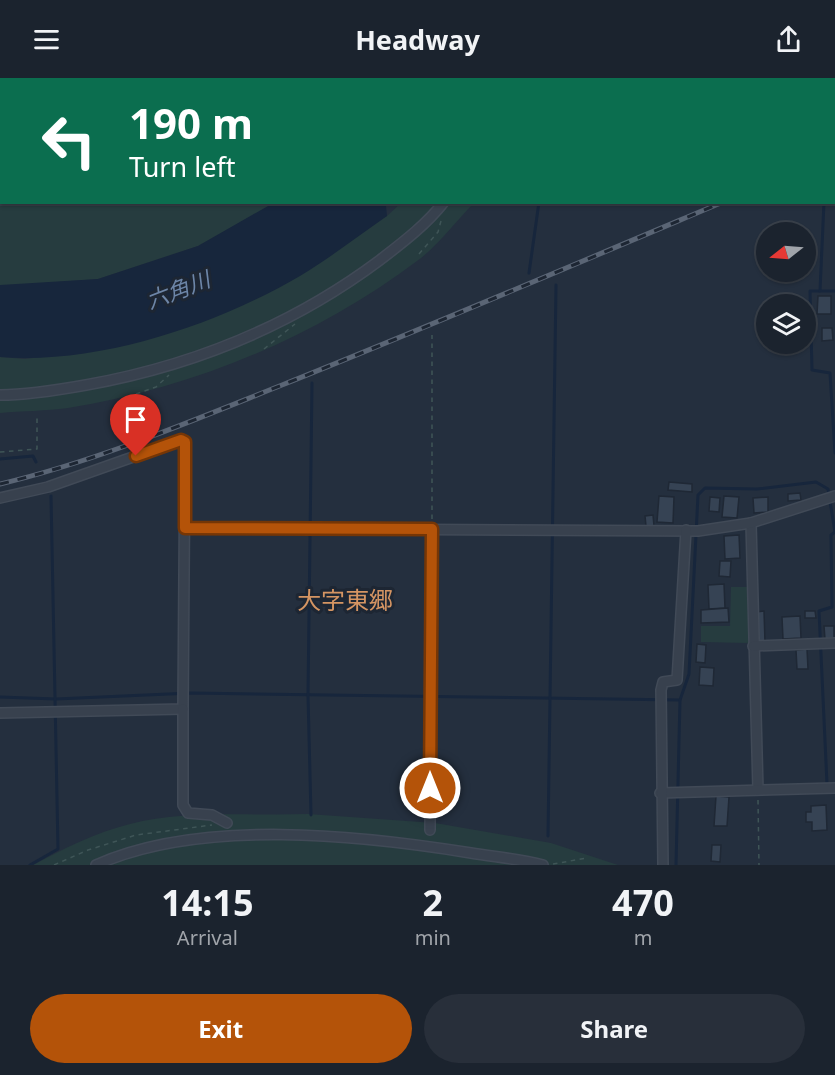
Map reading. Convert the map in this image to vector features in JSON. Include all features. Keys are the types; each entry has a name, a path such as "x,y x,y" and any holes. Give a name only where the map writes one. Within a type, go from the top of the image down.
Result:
{"street":[{"path":"0,395 66,389 158,370 238,340 306,309 358,277 444,207"},
{"path":"0,498 48,487 181,440 185,442 183,805 188,813 212,815 228,823"},
{"path":"185,528 691,530 751,523 835,496"},
{"path":"751,523 758,790"},
{"path":"430,830 432,529"},
{"path":"663,865 665,792 661,690 663,682 678,680 691,530"},
{"path":"753,646 835,643"},
{"path":"0,713 61,714 183,706"},
{"path":"665,792 835,788"},
{"path":"96,865 153,846 190,840 286,836 385,841 544,865"}],"path":[{"path":"419,254 438,232 444,207"},
{"path":"264,349 290,331 295,323"},
{"path":"432,335 432,529"},
{"path":"136,394 156,387 171,374"},
{"path":"0,452 37,449 37,418"},
{"path":"758,790 759,865"},
{"path":"54,865 88,850 136,835 228,823"},
{"path":"544,865 587,858"}],"green space":[{"path":"0,204 273,204 198,246 98,279 0,285"},
{"path":"400,204 473,204 425,255 378,288 295,336 252,356 207,373 115,399 68,408 0,413 0,357 25,359 119,347 387,216"},
{"path":"731,587 749,587 749,643 701,642 701,626 730,626"},
{"path":"218,814 308,814 435,823 551,843 618,865 33,865 93,836 118,827 151,820"}],"water":[{"name":"六角川","path":"272,204 390,204 386,206 387,216 300,276 267,294 194,325 156,338 77,355 38,358 0,357 0,285 98,279 198,246"}],"building":[{"path":"818,296 831,296 831,314 817,314"},
{"path":"822,328 832,328 833,340 822,341"},
{"path":"669,482 692,484 692,492 668,490"},
{"path":"800,493 801,500 788,501 788,494"},
{"path":"659,496 674,497 673,523 657,522"},
{"path":"724,496 739,497 737,518 722,517"},
{"path":"710,497 720,498 719,512 709,511"},
{"path":"768,497 768,512 754,513 753,498"},
{"path":"653,515 654,526 646,526 645,516"},
{"path":"739,535 740,558 725,559 724,536"},
{"path":"720,561 731,561 730,577 719,576"},
{"path":"724,584 725,608 709,609 708,585"},
{"path":"728,608 729,622 701,623 701,610"},
{"path":"764,611 765,642 757,643 756,612"},
{"path":"805,611 815,611 816,618 805,618"},
{"path":"800,616 801,638 783,639 782,617"},
{"path":"824,626 834,626 834,638 825,639"},
{"path":"697,644 706,645 705,663 696,662"},
{"path":"807,649 808,669 797,669 796,650"},
{"path":"700,667 714,668 713,686 699,685"},
{"path":"716,796 729,797 727,826 714,826"},
{"path":"826,805 827,830 812,831 812,822 806,822 806,812 811,812 811,806"},
{"path":"712,845 721,845 720,862 711,861"}],"waterway":[{"path":"529,273 539,204"},
{"path":"824,204 820,291 810,291 812,370 830,373 835,453"},
{"path":"548,836 556,285"},
{"path":"820,291 835,291"},
{"path":"311,815 308,695 312,383"},
{"path":"0,459 33,456 36,462"},
{"path":"676,865 680,700 689,674 698,495 705,488 757,489 816,482 828,489 835,532"},
{"path":"30,865 58,849 51,496"},
{"path":"827,784 819,611 832,607 831,535 835,532"},
{"path":"0,697 56,699 191,693 680,700"}],"railway":[{"path":"0,484 72,464 177,427 503,295 718,204"}],"district":[{"name":"大字東郷","path":"345,601"}],"route":[{"path":"136,456 181,440 185,442 185,528 432,529 430,788"}]}
